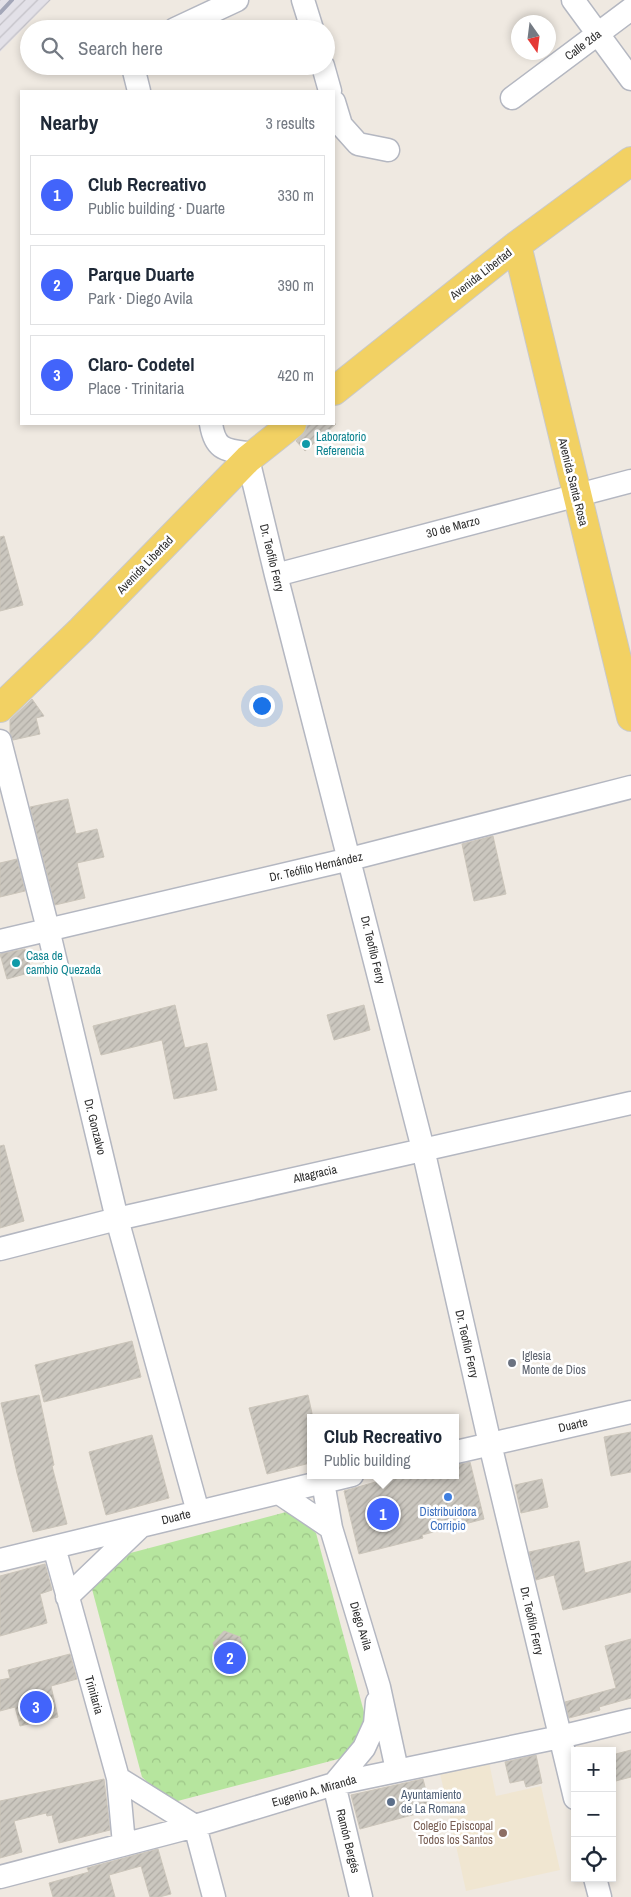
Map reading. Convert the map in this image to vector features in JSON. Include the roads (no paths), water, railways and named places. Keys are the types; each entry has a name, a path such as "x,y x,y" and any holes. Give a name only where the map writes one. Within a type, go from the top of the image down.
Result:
{"main road":[{"name":"Avenida Libertad","path":"335,390 517,245 631,161"},
{"name":"Avenida Santa Rosa","path":"517,245 631,717"},
{"name":"Avenida Libertad","path":"0,708 81,630 248,459 291,425"}],"street":[{"path":"195,20 237,0"},
{"path":"303,0 309,20"},
{"path":"573,0 631,79"},
{"name":"Calle 2da","path":"512,98 631,9"},
{"path":"135,75 138,90"},
{"path":"326,75 330,90"},
{"path":"335,105 341,125 358,144 388,150"},
{"path":"211,425 214,438 222,448 245,453 248,459"},
{"name":"Dr. Teofilo Ferry","path":"248,459 423,1150 490,1444"},
{"name":"30 de Marzo","path":"276,575 576,494 631,481"},
{"name":"Dr. Gonzalvo","path":"0,741 48,930 117,1219 198,1512"},
{"name":"Dr. Teófilo Hernández","path":"0,941 350,859 631,787"},
{"name":"Altagracia","path":"0,1248 117,1219 631,1103"},
{"name":"Duarte","path":"459,1451 631,1412"},
{"name":"Dr. Teófilo Ferry","path":"490,1444 574,1792"},
{"name":"Duarte","path":"0,1560 335,1479"},
{"name":"Diego Avila","path":"323,1482 331,1528 379,1687 397,1770"},
{"path":"278,1493 331,1528"},
{"path":"66,1596 140,1526"},
{"name":"Trinitaria","path":"54,1547 66,1596 118,1778 124,1844"},
{"path":"334,1784 364,1748 375,1724 379,1687"},
{"name":"Eugenio A. Miranda","path":"0,1877 195,1826 334,1784 560,1737 631,1720"},
{"path":"118,1778 195,1826 214,1897"},
{"name":"Ramón Bergés","path":"334,1784 361,1897"},
{"path":"596,1882 600,1897"}],"railway":[{"path":"0,13 12,0"}],"place":[{"name":"Laboratorio Referencia","path":"306,444"},
{"name":"Casa de cambio Quezada","path":"16,963"},
{"name":"Iglesia Monte de Dios","path":"512,1363"},
{"name":"Distribuidora Corripio","path":"448,1497"},
{"name":"Club Recreativo","path":"383,1514"},
{"name":"Parque Duarte","path":"230,1658"},
{"name":"Claro- Codetel","path":"36,1707"},
{"name":"Ayuntamiento de La Romana","path":"391,1802"},
{"name":"Colegio Episcopal Todos los Santos","path":"503,1833"}]}
